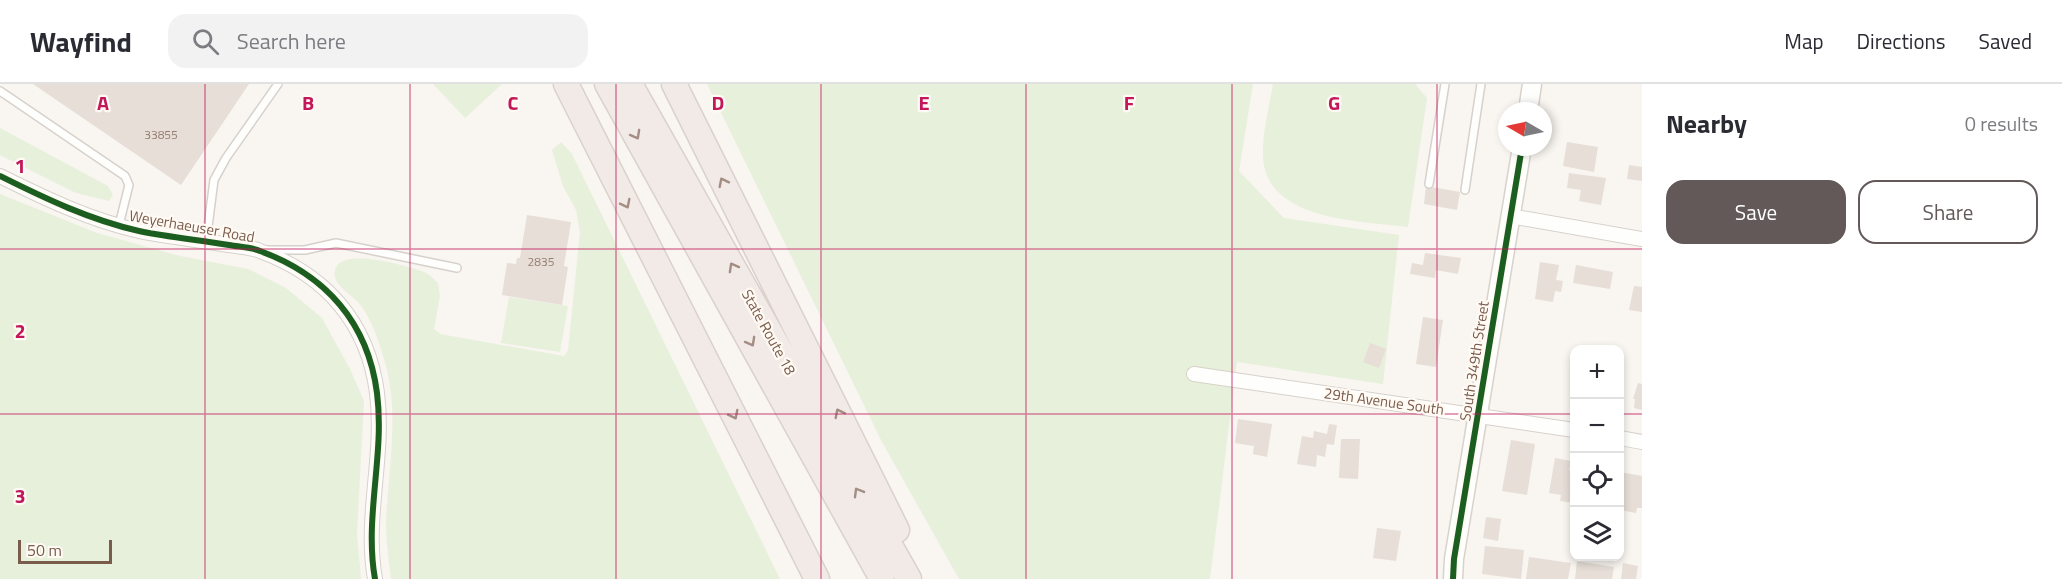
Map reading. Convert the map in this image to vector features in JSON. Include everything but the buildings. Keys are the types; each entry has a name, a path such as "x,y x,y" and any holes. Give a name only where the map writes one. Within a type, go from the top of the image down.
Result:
{"highway":[{"path":"551,84 600,152"},
{"path":"566,84 817,579"},
{"name":"State Route 18","path":"607,84 882,579"},
{"name":"State Route 18","path":"630,84 909,579"},
{"path":"674,84 895,525 919,579"}],"street":[{"path":"1529,102 1532,84"},
{"name":"South 349th Street","path":"1453,579 1454,560 1520,156"},
{"name":"Weyerhaeuser Road","path":"0,176 41,197 119,225 259,250 298,271 337,298 355,323 369,352 377,394 379,428 371,523 375,579"},
{"path":"1510,216 1642,238"},
{"name":"29th Avenue South","path":"1194,374 1570,429"},
{"path":"1624,439 1642,442"}],"lane":[{"path":"206,242 214,180 226,158 278,84"},
{"path":"1429,184 1445,84"},
{"path":"1465,190 1482,84"},
{"path":"0,91 125,176 129,184 119,225"},
{"path":"259,250 305,250 336,243 457,268"}],"green space":[{"path":"433,84 502,84 465,118"},
{"path":"707,84 1253,84 1239,171 1284,218 1399,235 1383,384 1237,362 1210,579 959,579 881,440"},
{"path":"1273,84 1415,84 1427,98 1408,227 1366,223 1319,214 1298,206 1280,194 1268,178 1263,157"},
{"path":"0,128 108,186 113,195 109,201 76,193 0,155"},
{"path":"561,142 572,154 780,579 391,579 386,524 392,439 388,376 379,342 370,320 358,302 338,284 335,270 340,263 349,259 361,259 390,262 424,272 438,283 440,296 434,329 440,334 564,356 568,350 580,232 576,210 563,186 552,150"},
{"path":"0,194 97,233 180,256 248,269 286,288 322,318 350,369 364,401 357,534 361,579 0,579"},
{"path":"509,297 568,306 560,352 501,343"}],"cycle path":[{"path":"1453,579 1454,559 1521,156"},
{"path":"0,176 68,208 103,221 150,233 260,251 305,273 340,305 364,345 377,393 379,440 372,532 375,579"}]}
